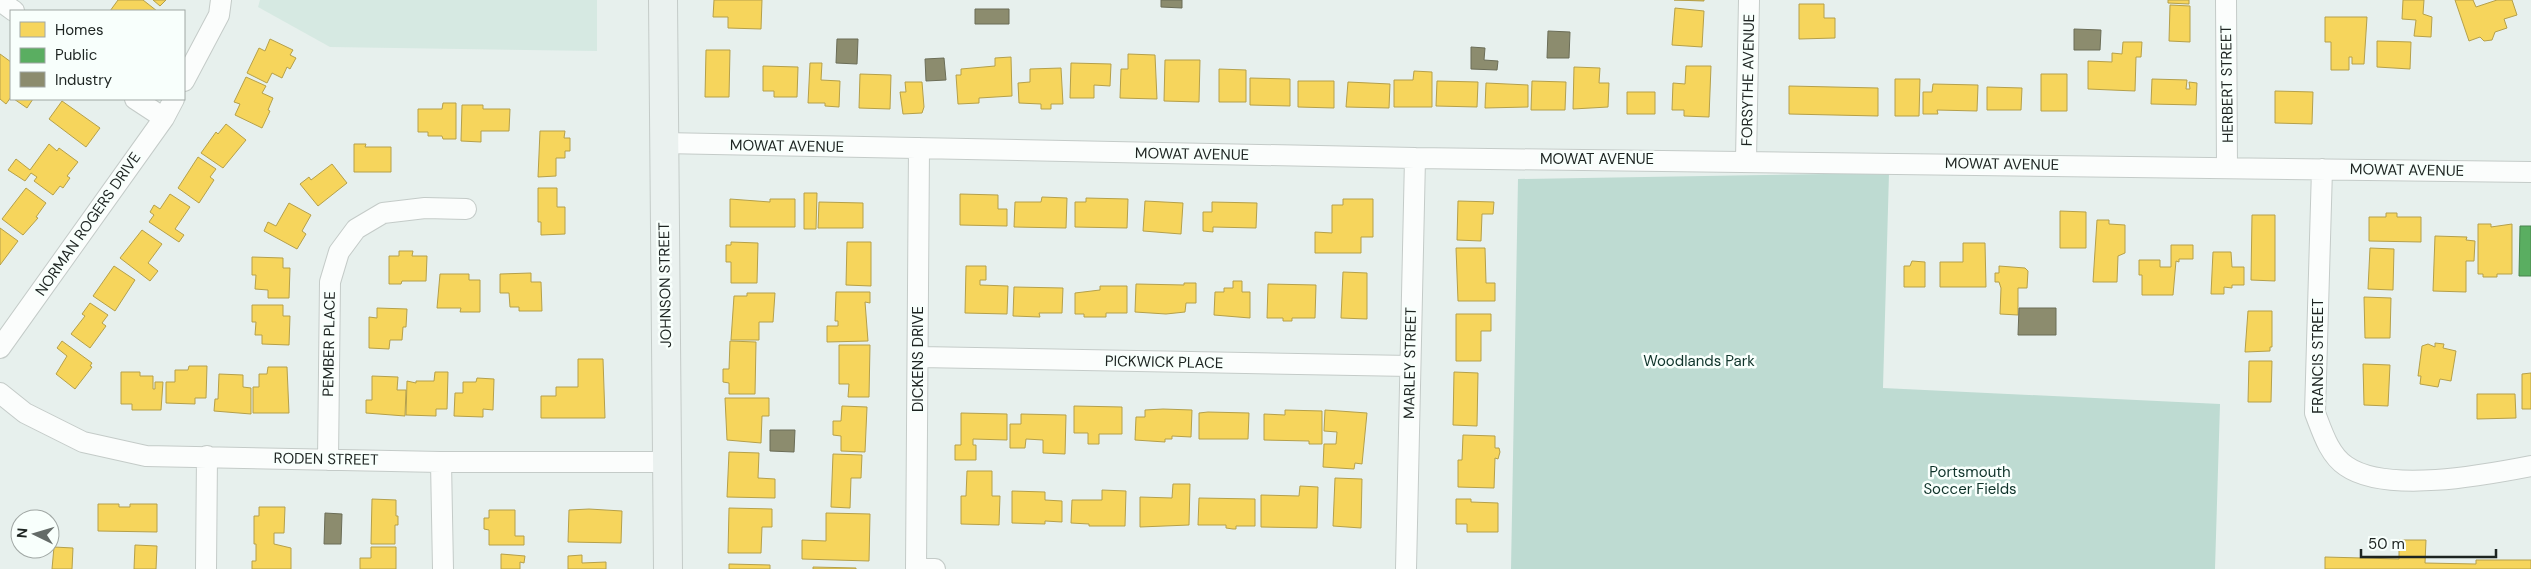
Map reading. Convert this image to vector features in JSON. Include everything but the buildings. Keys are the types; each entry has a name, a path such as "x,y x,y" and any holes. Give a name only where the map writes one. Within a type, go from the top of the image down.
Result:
{"main road":[{"name":"JOHNSON STREET","path":"663,0 668,569"}],"street":[{"path":"185,79 219,15 221,0"},
{"name":"FORSYTHE AVENUE","path":"1746,160 1749,0"},
{"name":"HERBERT STREET","path":"2226,0 2227,167"},
{"path":"0,1 13,10"},
{"path":"137,100 164,118"},
{"name":"NORMAN ROGERS DRIVE","path":"0,348 164,118 173,100"},
{"name":"MOWAT AVENUE","path":"663,143 1415,158 1746,160 2531,172"},
{"name":"DICKENS DRIVE","path":"916,569 919,148"},
{"name":"MARLEY STREET","path":"1406,569 1415,158"},
{"name":"FRANCIS STREET","path":"2322,169 2315,414 2326,442 2345,466 2372,476 2414,480 2466,479 2531,466"},
{"name":"PEMBER PLACE","path":"328,460 330,282 339,252 356,229 383,213 425,208 466,209"},
{"name":"PICKWICK PLACE","path":"919,357 1410,366"},
{"name":"RODEN STREET","path":"0,394 25,413 83,442 146,456 441,462 667,462"},
{"path":"206,569 207,456"},
{"path":"441,462 443,569"},
{"path":"916,569 935,569"}],"shaded area":[{"path":"260,0 597,0 597,51 330,47 258,7"}],"green space":[{"name":"Woodlands Park","path":"1889,173 1883,388 2220,404 2215,569 1511,569 1518,179"}],"park label":[{"name":"Portsmouth Soccer Fields","path":"1970,480"}]}
